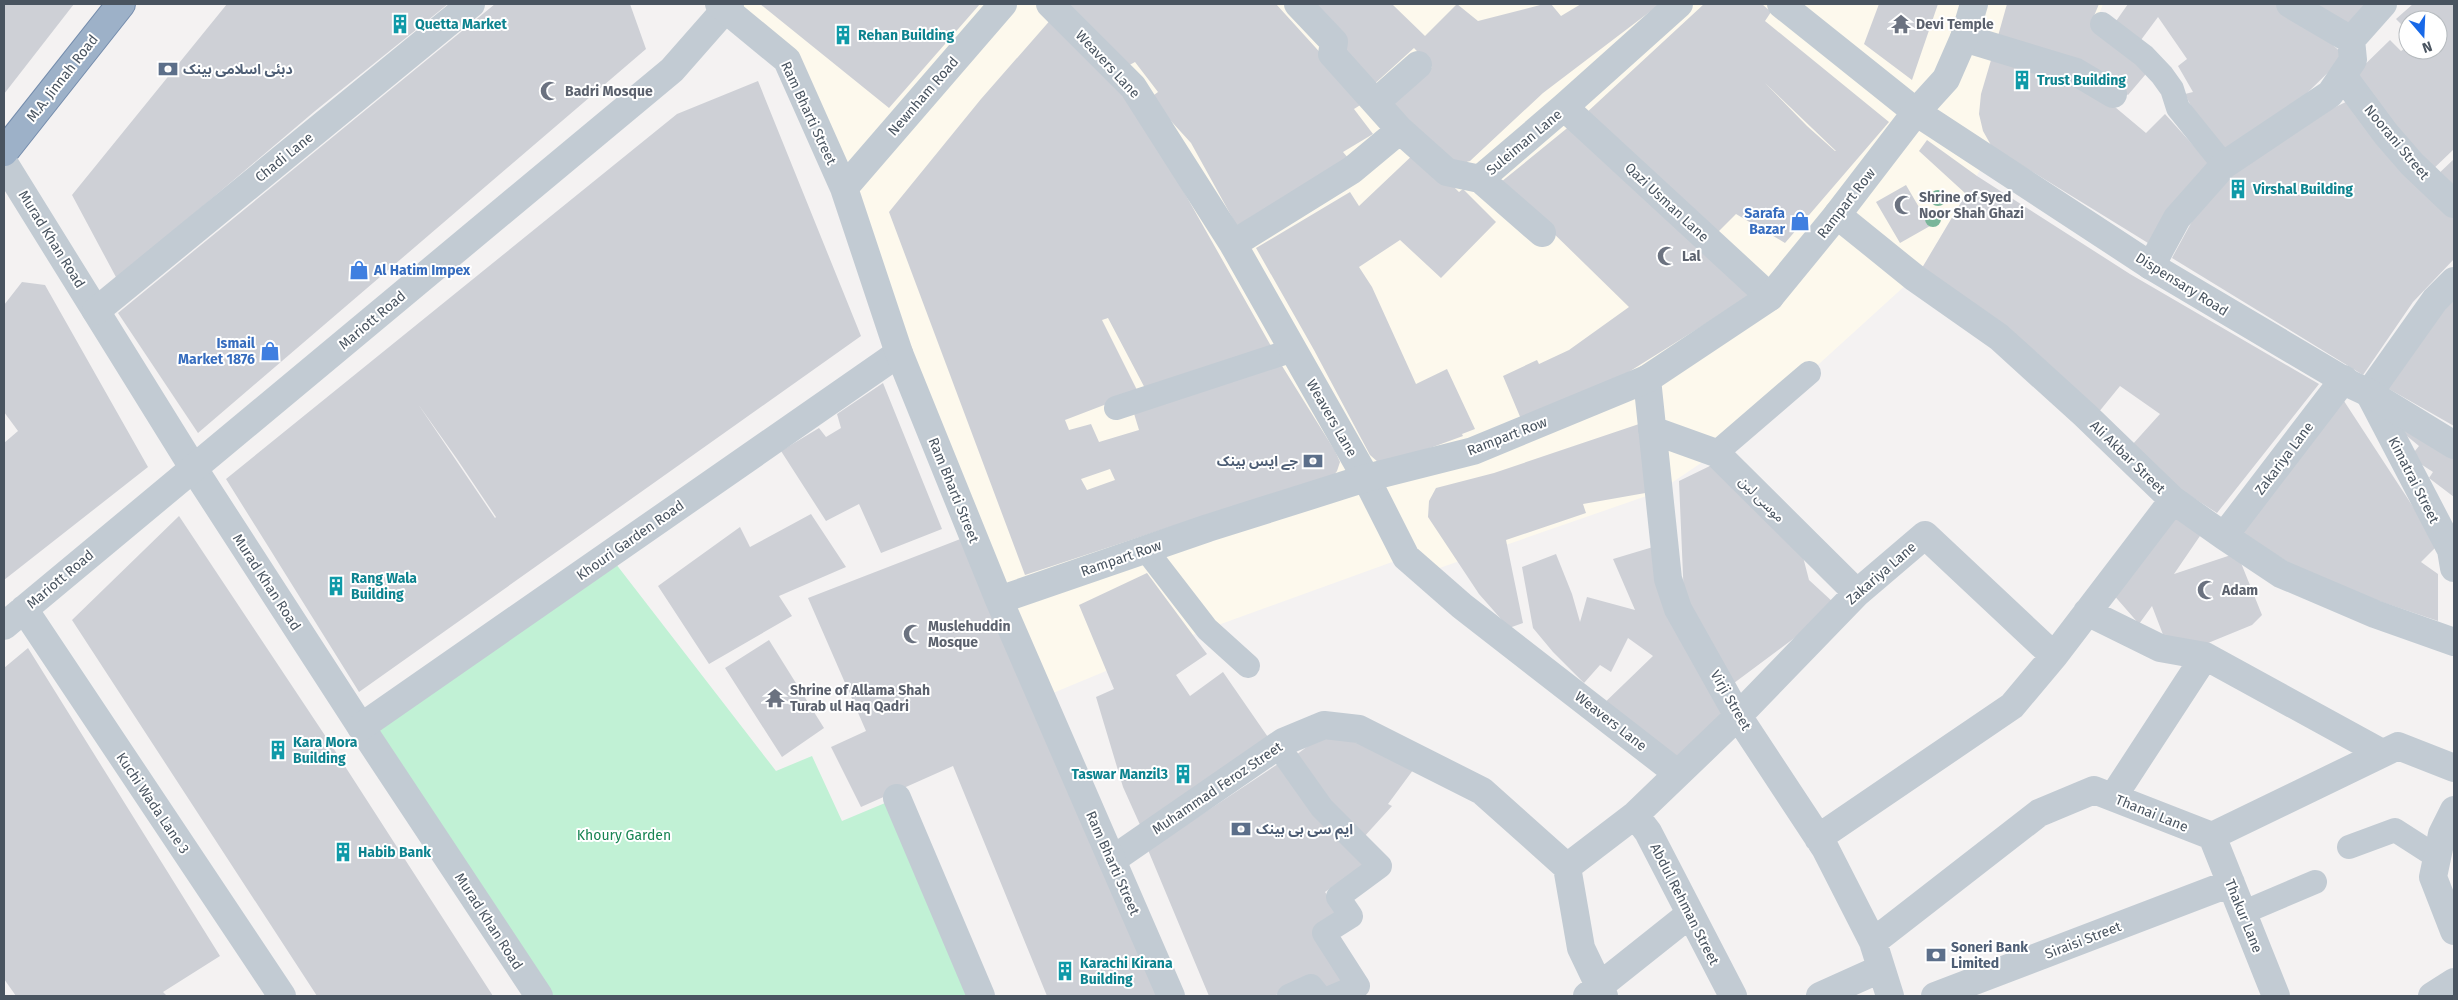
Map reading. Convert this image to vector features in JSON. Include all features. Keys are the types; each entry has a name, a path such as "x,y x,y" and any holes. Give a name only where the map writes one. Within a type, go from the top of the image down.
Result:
{"highway":[{"name":"M.A. Jinnah Road","path":"4,152 121,4"}],"street":[{"name":"Chadi Lane","path":"96,311 471,4"},
{"name":"Newnham Road","path":"844,188 1003,4"},
{"name":"Weavers Lane","path":"1050,4 1133,86 1233,244 1366,478 1406,557 1462,606 1677,773"},
{"name":"Suleiman Lane","path":"1298,4 1334,42 1332,54 1400,130 1447,172 1480,178 1564,107 1679,4"},
{"path":"1781,4 1916,112"},
{"name":"Rampart Row","path":"998,600 1366,478 1473,451 1647,379 1770,297 1837,215 1916,112 1946,79 1964,38 1974,4"},
{"path":"2290,4 2351,40"},
{"path":"2151,266 2177,218 2224,165 2330,94 2344,76 2353,60 2351,40 2383,4"},
{"name":"Ram Bharti Street","path":"725,5 787,60 844,188 899,353 998,600 1171,996"},
{"name":"Mariott Road","path":"14,618 672,70 725,5"},
{"path":"1964,38 2071,70 2112,94"},
{"path":"1376,102 1418,65"},
{"name":"Noorani Street","path":"2344,76 2399,149 2454,204"},
{"name":"Qazi Usman Lane","path":"1564,107 1770,297"},
{"name":"Dispensary Road","path":"1916,112 2151,266 2252,328 2352,385 2369,392 2454,445"},
{"path":"1233,244 1352,170 1400,130"},
{"name":"Murad Khan Road","path":"4,163 194,469 361,727 539,996"},
{"path":"1480,178 1542,233"},
{"name":"Ali Akbar Street","path":"1837,215 1915,278 1999,337 2085,415 2173,500 2224,536 2281,574 2375,614 2454,642"},
{"path":"2369,392 2434,300 2454,281"},
{"name":"Khouri Garden Road","path":"361,727 899,353"},
{"name":"Virji Street","path":"1647,379 1668,579 1678,609 1738,716 1818,838 1874,942 1880,969 1890,996"},
{"name":"Zakariya Lane","path":"2224,536 2344,379"},
{"name":"Kimatrai Street","path":"2369,392 2451,550 2454,568"},
{"name":"موسی لین","path":"1652,430 1716,453 1857,593"},
{"path":"1818,838 2012,706 2054,656 2173,500"},
{"name":"Zakariya Lane","path":"1567,866 1635,815 1738,716 1857,593 1925,535 2054,656"},
{"path":"2087,612 2160,648 2205,656 2382,754"},
{"name":"Kuchi Wada Lane 3","path":"14,618 282,996"},
{"path":"2113,797 2205,656"},
{"name":"Muhammad Feroz Street","path":"1112,860 1278,746 1324,725 1359,729 1482,791 1567,866"},
{"path":"2212,836 2398,746 2454,768"},
{"name":"Thanai Lane","path":"1874,942 2039,812 2094,790 2212,836"},
{"path":"898,798 981,996"},
{"path":"2454,810 2442,834 2433,877 2454,931"},
{"name":"Abdul Rehman Street","path":"1635,815 1648,832 1733,996"},
{"name":"Thakur Lane","path":"2212,836 2276,996"},
{"path":"1567,866 1581,948 1597,993 1690,914"},
{"name":"Siraisi Street","path":"1936,996 2231,883"},
{"path":"1820,996 1880,969"},
{"path":"2432,996 2454,982"}],"lane":[{"path":"2102,24 2144,56 2162,75 2172,89 2178,108 2224,165"},
{"path":"1116,408 1293,350"},
{"path":"1716,453 1809,373"},
{"path":"1146,550 1207,629 1248,666"},
{"path":"1278,746 1322,808 1380,866 1338,897 1351,916 1324,933 1358,986 1334,996"},
{"path":"2349,847 2395,830 2437,857"},
{"path":"2242,913 2315,882"},
{"path":"1289,996 1311,986 1319,996"}],"shaded area":[{"path":"719,4 2103,4 2076,72 1986,160 1919,273 1809,373 1716,453 1658,492 1425,573 1406,557 1207,629 1041,698 787,60"}],"green space":[{"name":"Khoury Garden","path":"609,555 776,771 812,756 842,821 897,798 981,996 539,996 361,727"}],"building":[{"path":"4,4 74,4 4,94"},
{"path":"227,4 448,4 315,111 117,279 72,195"},
{"path":"495,4 630,4 646,49 198,433 118,313"},
{"name":"Rehan Building","path":"760,4 980,4 889,108"},
{"path":"1067,4 1276,4 1365,102 1354,109 1373,134 1343,152 1349,159 1238,228 1191,143 1150,98 1158,92 1135,62 1124,68"},
{"path":"1308,4 1392,4 1425,36 1457,4 1478,21 1544,4 1551,4 1561,16 1581,4 1660,4 1543,93 1470,161 1449,167 1391,102 1432,67 1414,48 1370,88"},
{"path":"1704,4 1762,4 1771,12 1765,21 1889,122 1785,243 1736,214 1715,235 1584,115","holes":["1765,83 1836,151 1807,126"]},
{"name":"Devi Temple","path":"1879,4 1938,4 1912,80 1864,44"},
{"path":"2007,4 2099,4 2091,23 2151,68 2128,95 2070,59 1996,43"},
{"path":"2128,4 2279,4 2315,29 2345,56 2305,95 2225,156 2199,122 2185,94 2193,92 2178,66 2187,59 2158,17 2138,44 2114,24"},
{"path":"2303,4 2368,4 2348,26"},
{"path":"2413,4 2454,4 2454,149 2429,173 2350,79 2390,40 2398,48 2398,60 2448,60 2448,10 2406,10"},
{"path":"1053,17 1128,97 1275,353 1148,394 1108,318 1102,320 1138,392 1065,420 1069,430 1091,424 1099,442 1139,430 1132,407 1279,361 1340,462 1337,471 1331,479 1182,523 1025,575 889,212 981,99","holes":["1110,469 1115,480 1087,490 1081,479"]},
{"path":"1994,50 2109,102 2146,133 2165,114 2211,165 2168,211 2148,243 1992,147 1983,131 1979,114 1981,94"},
{"path":"758,81 861,336 359,692 226,479 677,114","holes":["418,404 496,517 495,518"]},
{"path":"2354,98 2454,213 2454,259 2413,302 2363,375 2172,258 2197,212 2238,166 2317,116"},
{"path":"1571,125 1750,296 1619,378 1521,419 1503,376 1537,360 1539,364 1569,350 1629,307 1501,182"},
{"path":"1927,140 1977,176 2130,274 2319,384 2217,513 2175,486 2132,445 2160,414 2120,386 2098,413 2034,360 2038,354 1919,273 1966,194 1919,151"},
{"path":"1417,151 1459,192 1463,189 1496,222 1441,278 1400,240 1359,267 1372,287 1416,384 1447,369 1475,429 1462,434 1463,436 1386,464 1379,463 1370,455 1314,350 1256,248 1350,192 1359,206"},
{"path":"2454,159 2454,197 2434,178"},
{"path":"1906,185 1930,226 1900,243 1876,202"},
{"path":"22,282 45,285 148,467 4,580 4,443 18,431 4,412 4,305"},
{"path":"2454,291 2454,426 2382,385"},
{"path":"883,383 942,529 881,553 859,504 826,521 781,451 819,428 826,437 841,428 837,414"},
{"path":"2344,401 2438,545 2421,562 2438,574 2438,621 2314,579 2241,532"},
{"path":"1642,423 1651,492 1583,504 1586,513 1506,540 1523,623 1509,628 1479,594 1428,517 1429,501 1436,488 1494,473"},
{"path":"2395,426 2454,452 2454,497 2429,478 2433,472 2410,457 2419,446"},
{"path":"1714,464 1802,553 1809,580 1834,603 1797,636 1730,686 1684,599 1679,481"},
{"name":"Adam","path":"2176,512 2202,533 2174,574 2237,553 2262,615 2252,625 2186,652 2167,645 2152,606 2139,624 2112,593"},
{"path":"811,514 846,567 779,596 792,616 709,664 658,586 740,527 750,547"},
{"path":"179,516 330,743 493,996 317,996 72,620"},
{"path":"963,538 1160,996 1047,996 953,766 861,807 831,747 866,731 808,598"},
{"path":"1653,547 1725,712 1676,761 1596,711 1653,656 1628,638 1611,672 1600,665 1584,683 1553,652 1533,628 1522,567 1556,554 1572,594 1580,622 1587,597 1635,610 1613,559"},
{"path":"1147,573 1207,654 1176,675 1190,696 1223,672 1270,740 1141,827 1123,787 1096,697 1114,689 1079,605"},
{"name":"Shrine of Allama Shah Turab ul Haq Qadri","path":"769,640 824,728 782,757 725,668"},
{"path":"28,648 220,956 163,992 167,996 16,996 4,979 4,668"},
{"path":"1328,731 1416,766 1388,804 1392,806 1363,838 1292,758"},
{"path":"1281,762 1370,861 1325,892 1339,913 1315,931 1349,982 1319,996 1312,979 1274,996 1209,996 1148,850"}],"place":[{"name":"Quetta Market","path":"400,24"},
{"name":"Devi Temple","path":"1901,24"},
{"name":"Rehan Building","path":"843,35"},
{"name":"دبئی اسلامی بینک","path":"168,69"},
{"name":"Trust Building","path":"2022,80"},
{"name":"Badri Mosque","path":"550,91"},
{"name":"Virshal Building","path":"2238,189"},
{"name":"Shrine of Syed Noor Shah Ghazi","path":"1904,205"},
{"name":"Sarafa Bazar","path":"1800,221"},
{"name":"Lal","path":"1667,256"},
{"name":"Al Hatim Impex","path":"359,270"},
{"name":"Ismail Market 1876","path":"270,351"},
{"name":"جے ایس بینک","path":"1313,461"},
{"name":"Rang Wala Building","path":"336,586"},
{"name":"Adam","path":"2207,590"},
{"name":"Muslehuddin Mosque","path":"913,634"},
{"name":"Shrine of Allama Shah Turab ul Haq Qadri","path":"775,698"},
{"name":"Kara Mora Building","path":"278,750"},
{"name":"Taswar Manzil3","path":"1183,774"},
{"name":"ایم سی بی بینک","path":"1241,829"},
{"name":"Habib Bank","path":"343,852"},
{"name":"Soneri Bank Limited","path":"1936,955"},
{"name":"Karachi Kirana Building","path":"1065,971"}]}
